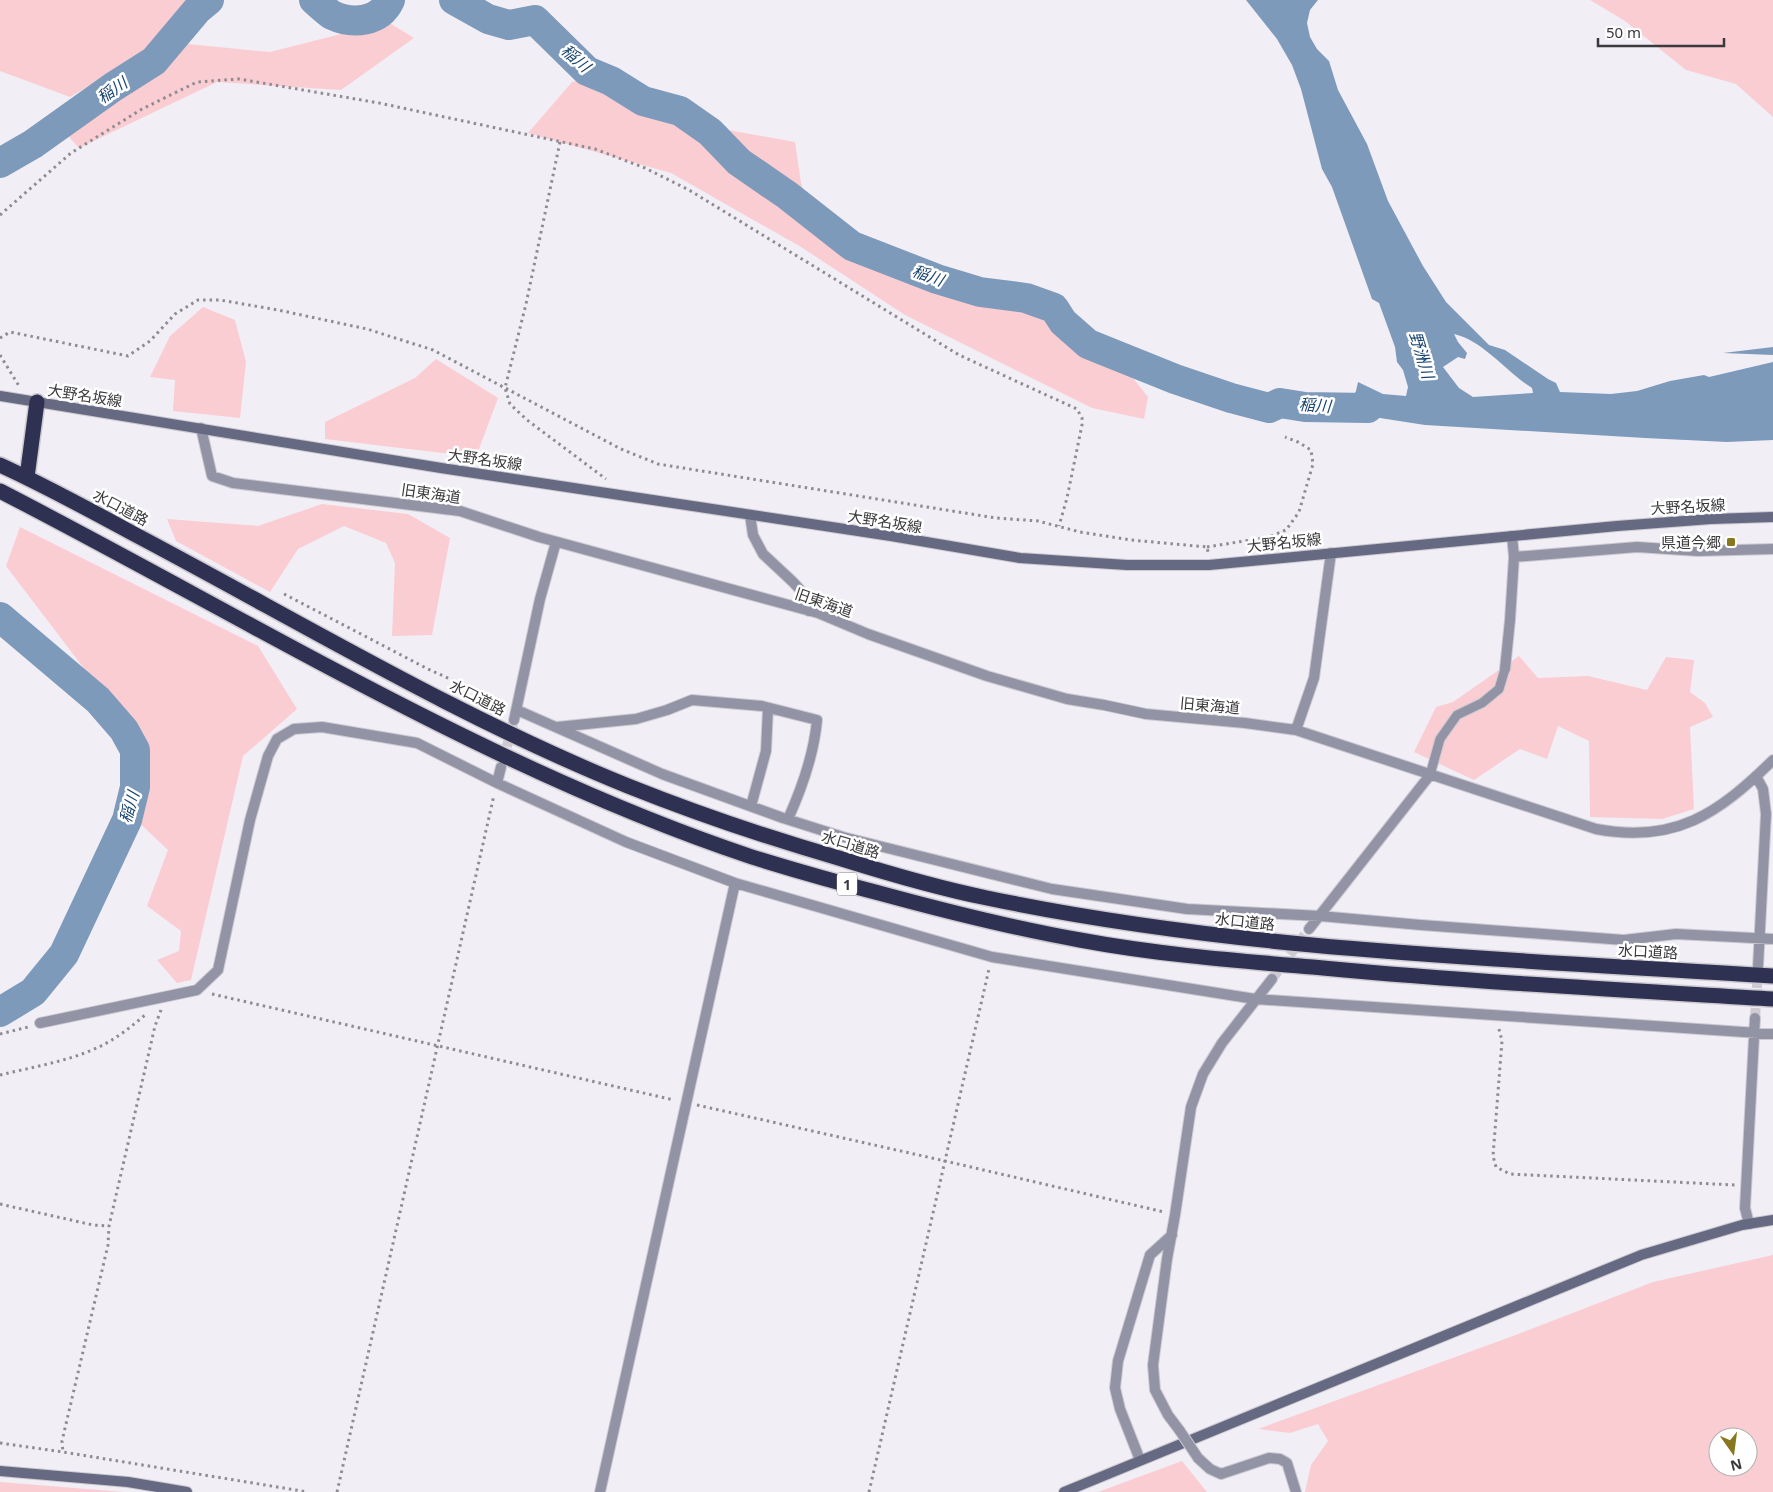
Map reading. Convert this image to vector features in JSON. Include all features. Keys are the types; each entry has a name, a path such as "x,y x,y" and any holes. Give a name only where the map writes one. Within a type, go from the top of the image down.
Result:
{"highway":[{"path":"27,477 37,402"},
{"name":"水口道路","path":"0,465 27,477 420,688 522,739 624,784 716,820 876,870 993,899 1103,919 1247,940 1539,962 1773,976"},
{"name":"1","path":"0,491 96,540 348,676 533,768 611,803 682,831 752,857 822,878 1009,926 1083,941 1196,957 1507,983 1773,999"}],"main road":[{"name":"大野名坂線","path":"0,396 441,468 891,536 1020,558 1127,565 1209,565 1645,524 1773,517"},
{"path":"1064,1492 1641,1255 1749,1224 1773,1220"},
{"path":"0,1471 128,1482 188,1492"}],"street":[{"name":"旧東海道","path":"201,428 212,476 233,483 460,511 556,542 809,611 987,676 1067,700 1104,705 1146,714 1245,723 1296,730 1596,829 1620,834 1652,833 1702,817 1723,805 1773,760"},
{"path":"750,515 752,535 763,554 804,594 809,611"},
{"path":"1505,669 1514,558 1512,536"},
{"path":"556,542 540,599 516,715 556,727 662,774 843,837 1052,889 1187,909 1320,916 1624,940 1676,934 1773,940"},
{"path":"1514,558 1637,547 1698,550 1773,549"},
{"path":"1296,730 1314,678 1331,553"},
{"path":"556,727 636,719 692,700 768,708 817,720 815,743 788,819"},
{"path":"751,806 766,751 768,708"},
{"path":"40,1024 197,990 218,970 250,820 268,756 277,739 294,729 322,727 417,743 497,783 626,842 735,883 992,957 1255,999 1773,1034"},
{"path":"497,783 501,767"},
{"path":"1309,929 1430,775"},
{"path":"1756,776 1763,789 1766,814 1758,967"},
{"path":"600,1492 735,883"},
{"path":"1272,979 1222,1043 1203,1074 1191,1108 1153,1365 1155,1390 1168,1415 1198,1458 1210,1469 1221,1474 1269,1458 1280,1459 1287,1463 1296,1492"},
{"path":"1749,1224 1745,1208 1755,1018"},
{"path":"1140,1460 1114,1388 1118,1361 1150,1255 1172,1235"}],"lane":[{"path":"1430,775 1440,740 1457,715 1482,703 1500,689 1505,669"}],"path":[{"path":"0,215 71,153 142,109 197,82 239,79 379,103 596,149 645,168 689,190 959,355 1077,409 1082,418 1082,425 1067,498 1059,526"},
{"path":"560,142 528,295 505,388 510,404 527,420 626,495"},
{"path":"0,338 10,332 128,356 150,341 175,314 198,300 220,300 278,310 367,329 433,350 621,449 658,464 996,518 1038,521 1080,532 1131,540 1206,547 1268,536 1286,530 1299,512 1314,464 1310,450 1298,442 1284,437"},
{"path":"0,355 20,388 37,402"},
{"path":"1206,547 1209,555 1209,565"},
{"path":"284,594 516,715"},
{"path":"337,1492 497,783"},
{"path":"869,1492 992,957"},
{"path":"197,990 1175,1215"},
{"path":"0,1076 100,1047 122,1034 167,997"},
{"path":"63,1452 62,1441 108,1244 109,1226 155,1026 167,997"},
{"path":"1495,1016 1502,1041 1493,1156 1496,1167 1510,1174 1746,1186"},
{"path":"0,1034 40,1024"},
{"path":"0,1204 93,1225 109,1226"},
{"path":"0,1443 308,1492"}],"shaded area":[{"path":"0,0 187,0 142,55 70,97 0,71"},
{"path":"1590,0 1773,0 1773,117 1736,84 1686,70 1625,21"},
{"path":"388,22 414,38 341,90 217,82 79,148 69,137 188,44 270,52"},
{"path":"617,72 678,121 795,142 801,183 812,223 889,267 1044,313 1125,368 1148,397 1144,419 1092,408 905,315 801,247 671,173 528,133 572,82"},
{"path":"203,307 235,320 246,362 240,418 173,411 175,380 150,377 170,336"},
{"path":"436,359 498,398 476,457 325,439 325,422 415,378"},
{"path":"322,504 408,514 450,538 432,635 392,636 395,563 386,543 344,526 298,549 270,592 176,541 167,519 258,526"},
{"path":"20,527 258,646 297,709 243,756 191,980 177,983 157,960 179,951 181,931 147,906 168,850 131,815 140,742 6,566"},
{"path":"1519,656 1538,678 1588,676 1647,690 1666,657 1694,660 1690,692 1705,703 1713,717 1690,727 1694,809 1662,819 1590,817 1589,741 1558,726 1547,759 1520,749 1474,780 1414,752 1436,707 1453,702"},
{"path":"1773,1255 1773,1492 1305,1492 1311,1465 1328,1441 1318,1424 1290,1433 1258,1429 1513,1336 1653,1282"},
{"path":"1182,1461 1207,1492 1098,1492"},
{"path":"0,1482 124,1492 0,1492"}],"water":[{"name":"野洲川","path":"1246,0 1318,0 1310,10 1307,23 1310,37 1317,49 1329,61 1338,90 1367,144 1388,201 1423,266 1446,302 1489,345 1505,350 1556,383 1560,392 1611,394 1637,391 1670,381 1704,375 1709,377 1773,362 1773,440 1727,442 1425,425 1322,409 1352,399 1358,382 1383,394 1406,396 1408,387 1403,370 1397,362 1395,347 1379,303 1372,299 1332,187 1322,169 1301,89 1292,65 1277,39","holes":["1454,334 1485,350 1532,388 1533,393 1473,397 1459,388 1443,367 1458,357 1465,359 1467,353"]},
{"path":"1773,347 1773,355 1723,353"}],"waterway":[{"name":"稲川","path":"0,163 33,144 113,87 154,61 197,10 209,0"},
{"name":"稲川","path":"314,0 332,15 349,20 365,20 373,17 380,13 390,0"},
{"name":"稲川","path":"454,0 488,19 509,25 535,20 587,71 611,81 643,101 680,111 710,132 739,162 787,195 852,246 937,279 980,292 1026,298 1054,308 1063,322 1088,344 1175,379 1231,398 1269,408 1280,403 1305,407 1368,408"},
{"name":"稲川","path":"0,617 98,700 124,730 135,750 135,787 127,820 64,954 33,992 0,1012"}],"tunnel":[{"path":"503,761 514,720"},
{"path":"1272,979 1309,929"},
{"path":"1755,1018 1758,970"}],"place":[{"name":"県道今郷","path":"1731,542"}]}
